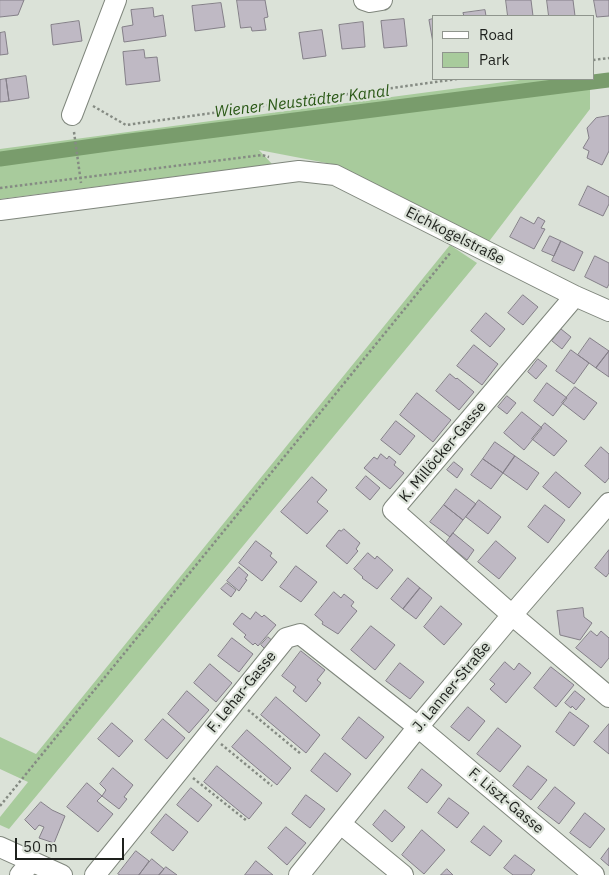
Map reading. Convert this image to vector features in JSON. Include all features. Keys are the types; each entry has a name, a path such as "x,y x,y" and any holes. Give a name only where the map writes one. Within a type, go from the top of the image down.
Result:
{"street":[{"path":"75,115 116,0"},
{"path":"364,0 370,2 382,0"},
{"name":"Eichkogelstraße","path":"0,210 299,171 335,175 461,240 609,311"},
{"name":"K. Millöcker-Gasse","path":"512,615 393,510 575,296"},
{"name":"J. Lanner-Straße","path":"299,875 418,727 512,615 606,511"},
{"path":"512,615 609,697"},
{"name":"F. Lehar-Gasse","path":"95,875 286,638 300,634 418,727"},
{"name":"F. Liszt-Gasse","path":"418,727 594,875"},
{"path":"341,824 403,875"},
{"path":"0,847 26,868 62,875"}],"path":[{"path":"594,60 609,58"},
{"path":"80,177 75,115 126,125 450,80"},
{"path":"0,188 262,155 276,158"},
{"path":"0,806 461,240"},
{"path":"236,700 301,754"},
{"path":"209,734 272,786"},
{"path":"181,769 247,821"}],"green space":[{"path":"519,80 590,80 590,109 487,244 337,165 259,150 272,164 0,199 0,149"},
{"path":"450,245 477,263 9,829 0,825 0,817 28,782 0,769 0,737 36,754"}],"building":[{"path":"0,0 24,0 18,15 0,17"},
{"path":"237,0 265,0 268,17 264,18 266,30 252,31 251,27 241,28"},
{"path":"506,0 531,0 533,15 508,15"},
{"path":"547,0 573,0 575,15 549,15"},
{"path":"594,0 609,0 609,16 597,17"},
{"path":"221,3 225,27 195,31 192,6"},
{"path":"153,8 154,17 163,15 166,36 124,42 122,27 133,25 131,10"},
{"path":"485,10 486,15 464,15 463,13"},
{"path":"404,19 407,46 384,48 381,21"},
{"path":"432,19 432,37 429,20"},
{"path":"79,21 82,41 53,45 51,25"},
{"path":"363,22 365,47 342,49 339,25"},
{"path":"322,30 326,56 303,59 299,33"},
{"path":"5,32 8,54 0,55 0,33"},
{"path":"144,50 145,58 157,57 160,81 126,85 123,52"},
{"path":"26,76 29,98 9,101 6,79"},
{"path":"6,79 9,101 0,102 0,80"},
{"path":"609,116 609,151 602,165 587,158 589,151 583,148 589,138 587,128 596,118"},
{"path":"588,186 609,197 609,204 603,216 579,205"},
{"path":"521,217 534,224 538,217 545,221 541,228 545,229 534,249 510,237"},
{"path":"550,236 561,241 554,256 542,251"},
{"path":"561,241 583,252 574,271 552,261"},
{"path":"595,256 609,263 609,284 607,288 585,277"},
{"path":"523,295 538,307 523,325 508,313"},
{"path":"486,313 505,329 490,347 471,331"},
{"path":"561,329 571,337 562,349 552,341"},
{"path":"590,338 609,351 596,368 578,355"},
{"path":"474,345 498,364 482,385 457,366"},
{"path":"571,350 589,363 574,384 556,371"},
{"path":"609,351 609,377 596,368"},
{"path":"538,359 547,366 536,379 528,372"},
{"path":"450,374 474,392 459,410 436,391"},
{"path":"547,383 567,398 553,416 534,401"},
{"path":"575,387 597,403 584,420 562,403"},
{"path":"417,393 451,420 433,442 400,415"},
{"path":"507,396 516,403 507,414 498,407"},
{"path":"522,412 542,428 524,450 504,433"},
{"path":"396,421 415,436 400,455 381,440"},
{"path":"545,423 567,441 554,456 532,439"},
{"path":"495,442 515,456 503,473 483,459"},
{"path":"601,447 609,454 609,478 605,483 585,466"},
{"path":"381,454 387,459 389,456 396,462 394,465 404,473 390,489 364,468 374,457 377,459"},
{"path":"515,456 539,473 527,490 503,473"},
{"path":"483,459 503,473 491,489 471,475"},
{"path":"454,462 463,469 457,478 447,470"},
{"path":"556,472 581,493 569,508 543,487"},
{"path":"366,476 380,488 370,500 356,488"},
{"path":"312,477 327,490 317,502 328,511 307,534 281,512"},
{"path":"456,489 476,504 463,520 444,505"},
{"path":"479,500 501,517 488,534 466,517"},
{"path":"444,505 463,520 450,537 430,522"},
{"path":"545,505 565,520 548,543 528,527"},
{"path":"344,529 360,543 356,549 358,551 347,564 326,546 339,530"},
{"path":"453,533 474,550 467,560 446,543"},
{"path":"256,541 272,553 270,556 277,562 262,581 239,563"},
{"path":"496,541 516,558 499,579 478,562"},
{"path":"609,550 609,573 606,577 595,568"},
{"path":"368,553 375,559 377,556 393,570 377,589 362,578 354,569"},
{"path":"296,566 317,582 301,602 280,587"},
{"path":"239,567 248,575 245,579 247,580 239,591 227,581"},
{"path":"408,578 420,588 403,609 391,599"},
{"path":"227,583 236,590 231,597 221,589"},
{"path":"420,588 432,598 416,619 403,609"},
{"path":"334,592 341,598 344,594 354,602 351,606 357,611 338,634 322,624 323,622 315,615"},
{"path":"441,606 462,624 444,645 424,627"},
{"path":"583,608 584,617 592,623 580,640 560,635 557,611"},
{"path":"256,612 262,617 264,615 276,625 258,646 255,643 253,645 244,637 246,635 233,624 242,613 250,619"},
{"path":"371,626 395,645 375,670 351,650"},
{"path":"591,631 597,636 601,631 609,638 609,658 601,668 576,648"},
{"path":"268,637 274,642 267,651 261,645"},
{"path":"232,638 253,654 239,672 218,656"},
{"path":"301,651 325,670 317,680 321,683 306,702 293,691 296,687 282,676"},
{"path":"505,662 514,670 519,663 531,673 506,703 490,689 495,684 490,680"},
{"path":"400,663 424,682 410,699 386,681"},
{"path":"210,664 232,683 216,702 194,683"},
{"path":"551,667 574,685 556,707 534,688"},
{"path":"187,691 209,710 189,733 168,714"},
{"path":"575,691 585,699 576,710 565,703"},
{"path":"276,697 320,735 306,753 261,715"},
{"path":"468,707 485,721 469,741 451,727"},
{"path":"570,712 589,726 574,746 556,732"},
{"path":"359,717 384,737 366,759 342,739"},
{"path":"163,719 185,738 167,759 145,740"},
{"path":"112,723 133,741 119,757 98,739"},
{"path":"609,724 609,754 594,742"},
{"path":"498,728 521,746 500,772 477,754"},
{"path":"247,730 291,768 277,785 232,747"},
{"path":"325,753 351,774 337,792 311,771"},
{"path":"217,766 262,803 249,819 204,782"},
{"path":"528,766 547,780 531,800 513,786"},
{"path":"113,768 133,785 124,797 127,799 119,809 102,796 106,790 100,784"},
{"path":"422,769 442,785 427,803 408,788"},
{"path":"87,783 102,796 97,801 113,814 98,832 67,807"},
{"path":"555,787 575,803 559,824 538,808"},
{"path":"191,788 212,805 198,822 177,805"},
{"path":"306,795 325,809 310,828 292,814"},
{"path":"449,798 469,813 457,828 438,813"},
{"path":"41,802 65,816 54,843 39,838 44,827 39,825 35,830 25,820"},
{"path":"385,810 405,827 392,842 373,825"},
{"path":"585,813 605,829 590,848 570,833"},
{"path":"166,814 188,832 173,851 151,833"},
{"path":"484,826 502,841 490,856 471,842"},
{"path":"286,827 306,843 287,865 268,848"},
{"path":"422,830 445,850 424,874 402,855"},
{"path":"609,848 609,866 601,859"},
{"path":"136,851 149,861 139,875 118,874"},
{"path":"515,855 535,870 531,875 513,875 504,868"},
{"path":"152,859 164,869 159,875 139,875"},
{"path":"256,861 273,875 245,875"},
{"path":"166,867 177,875 159,875"},
{"path":"447,869 453,875 441,875"}],"waterway":[{"name":"Wiener Neustädter Kanal","path":"0,159 609,80"}]}
